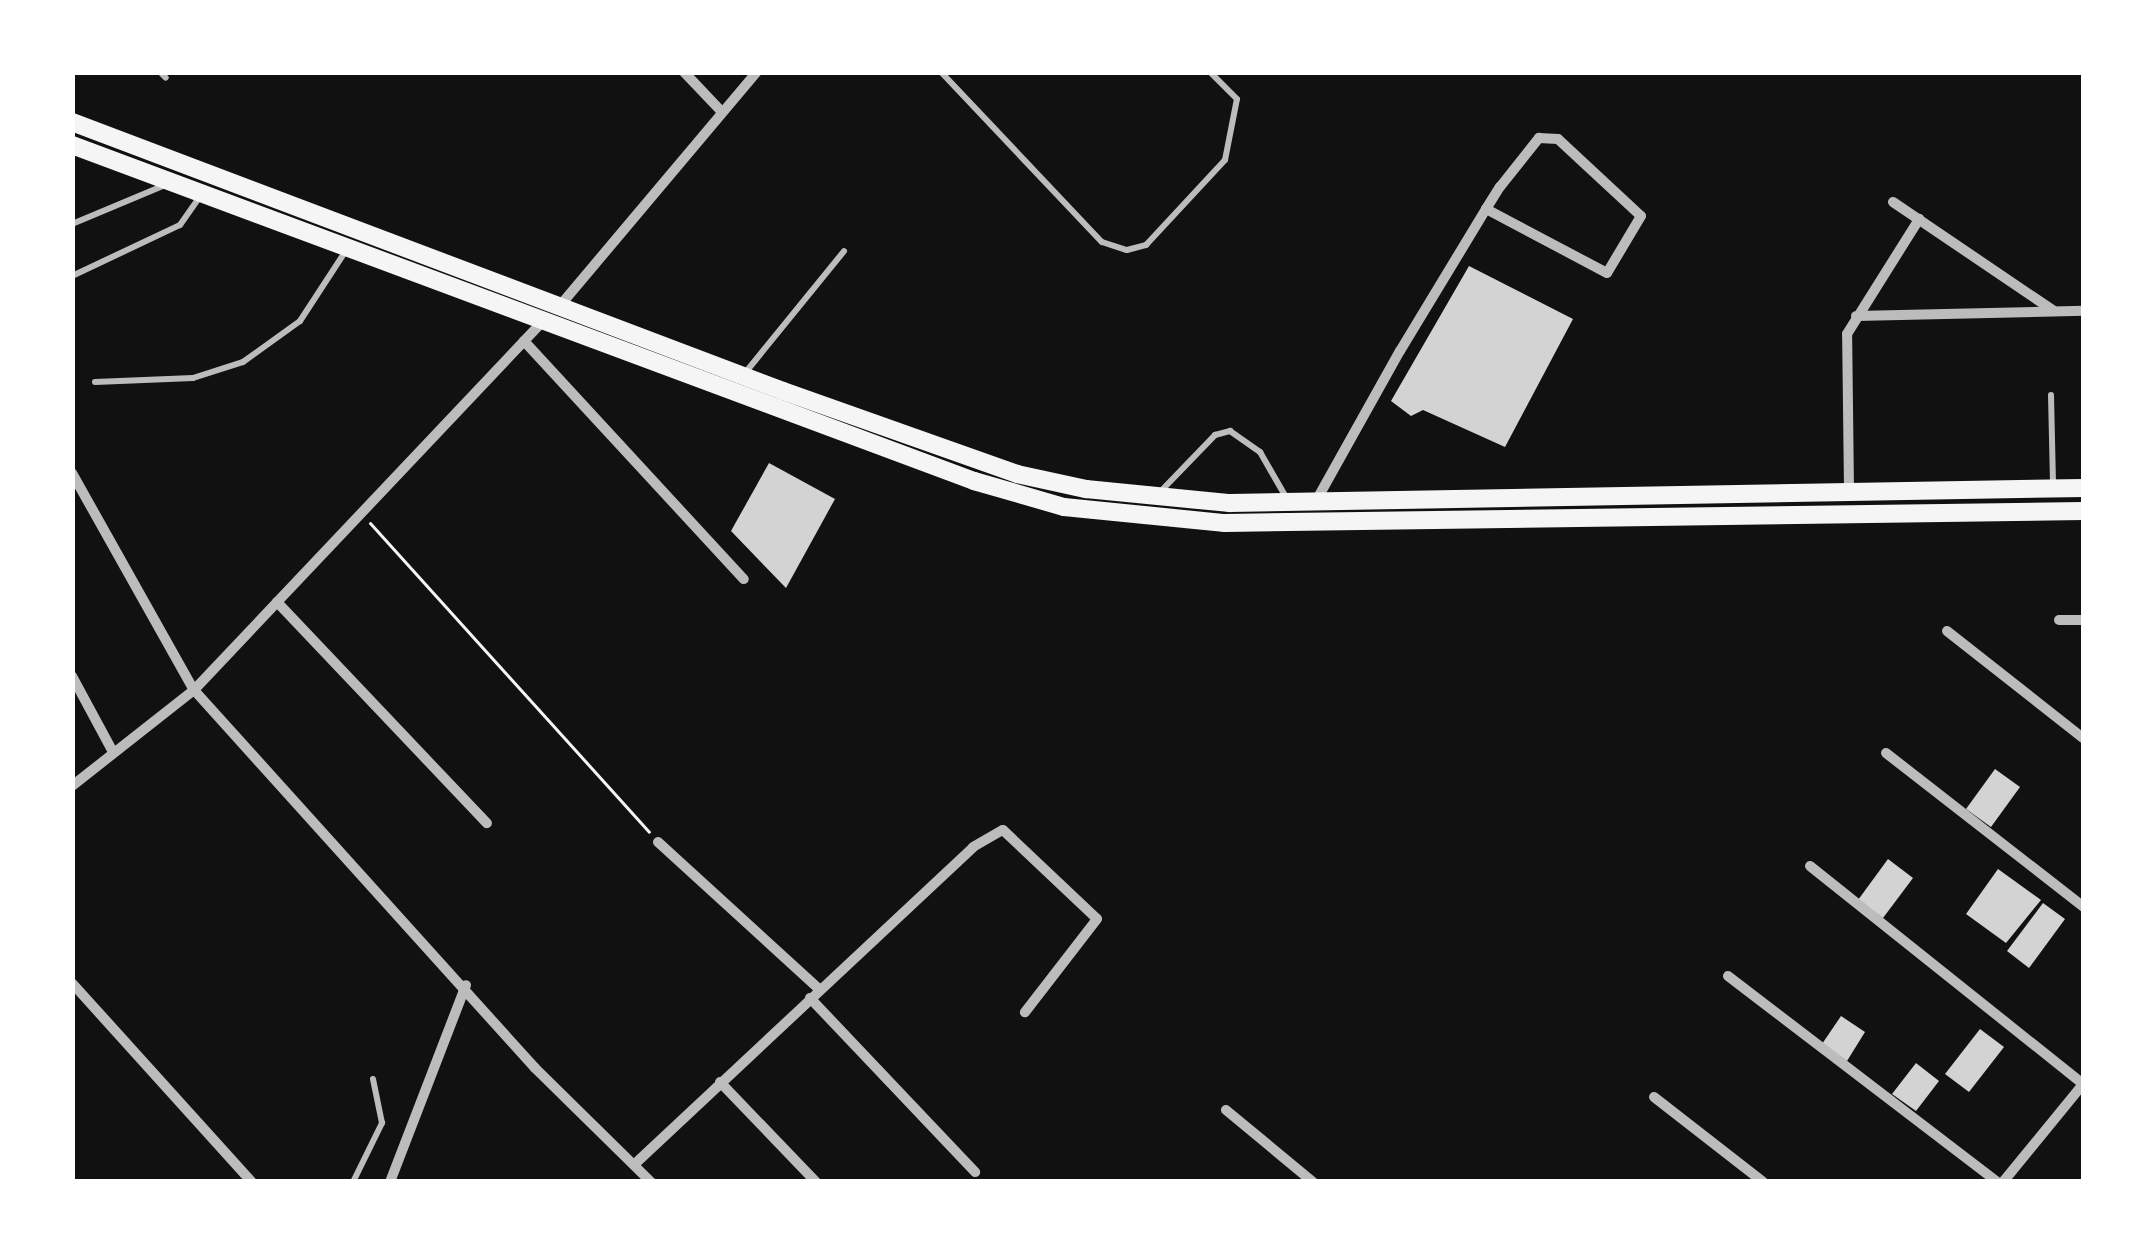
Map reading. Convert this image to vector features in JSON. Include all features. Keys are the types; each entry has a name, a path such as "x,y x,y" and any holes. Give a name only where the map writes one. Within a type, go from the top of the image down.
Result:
{"highway":[{"path":"72,122 557,308 1017,474 1154,498 1288,502 2084,488"},
{"path":"72,145 974,481 1137,518 1225,524 2084,511"}],"street":[{"path":"684,72 722,112"},
{"path":"72,786 194,690 557,308 757,72"},
{"path":"1316,501 1486,209 1539,137 1558,140 1641,216 1607,273 1486,209"},
{"path":"1893,202 2056,312"},
{"path":"1849,489 1847,334 1919,219"},
{"path":"1856,316 2084,311"},
{"path":"524,341 744,579"},
{"path":"72,473 194,690 466,985 535,1068 638,1161 651,1182"},
{"path":"277,602 488,823"},
{"path":"2060,620 2084,620"},
{"path":"1947,631 2084,739"},
{"path":"72,676 112,752"},
{"path":"1886,753 2084,907"},
{"path":"638,1161 974,848 1004,830 1096,919 1025,1012"},
{"path":"658,842 814,994 974,1172"},
{"path":"1728,976 2000,1182 2084,1084 1810,866"},
{"path":"72,983 252,1182"},
{"path":"390,1182 466,985"},
{"path":"720,1082 817,1182"},
{"path":"1654,1097 1763,1182"},
{"path":"1226,1111 1313,1182"}],"lane":[{"path":"940,72 1102,242 1127,250 1146,245 1225,160 1237,99 1210,72"},
{"path":"72,224 172,182"},
{"path":"72,276 180,225 203,194"},
{"path":"95,382 194,378 243,362 300,321 347,249"},
{"path":"743,376 844,250"},
{"path":"2051,394 2053,489"},
{"path":"1154,498 1215,435 1230,431 1260,452 1288,502"},
{"path":"353,1182 382,1124 373,1079"}],"path":[{"path":"360,513 658,842"}],"building":[{"path":"1469,266 1573,319 1505,447 1423,410 1411,416 1391,401"},
{"path":"769,463 835,499 786,588 731,531"},
{"path":"1995,769 2020,787 1991,827 1966,809"},
{"path":"1888,859 1913,878 1883,918 1858,900"},
{"path":"1998,869 2041,900 2006,943 1966,914"},
{"path":"2043,903 2065,919 2029,968 2007,951"},
{"path":"1841,1016 1865,1032 1847,1061 1822,1044"},
{"path":"1980,1029 2004,1047 1969,1092 1945,1074"},
{"path":"1916,1063 1939,1081 1916,1111 1892,1094"}]}
